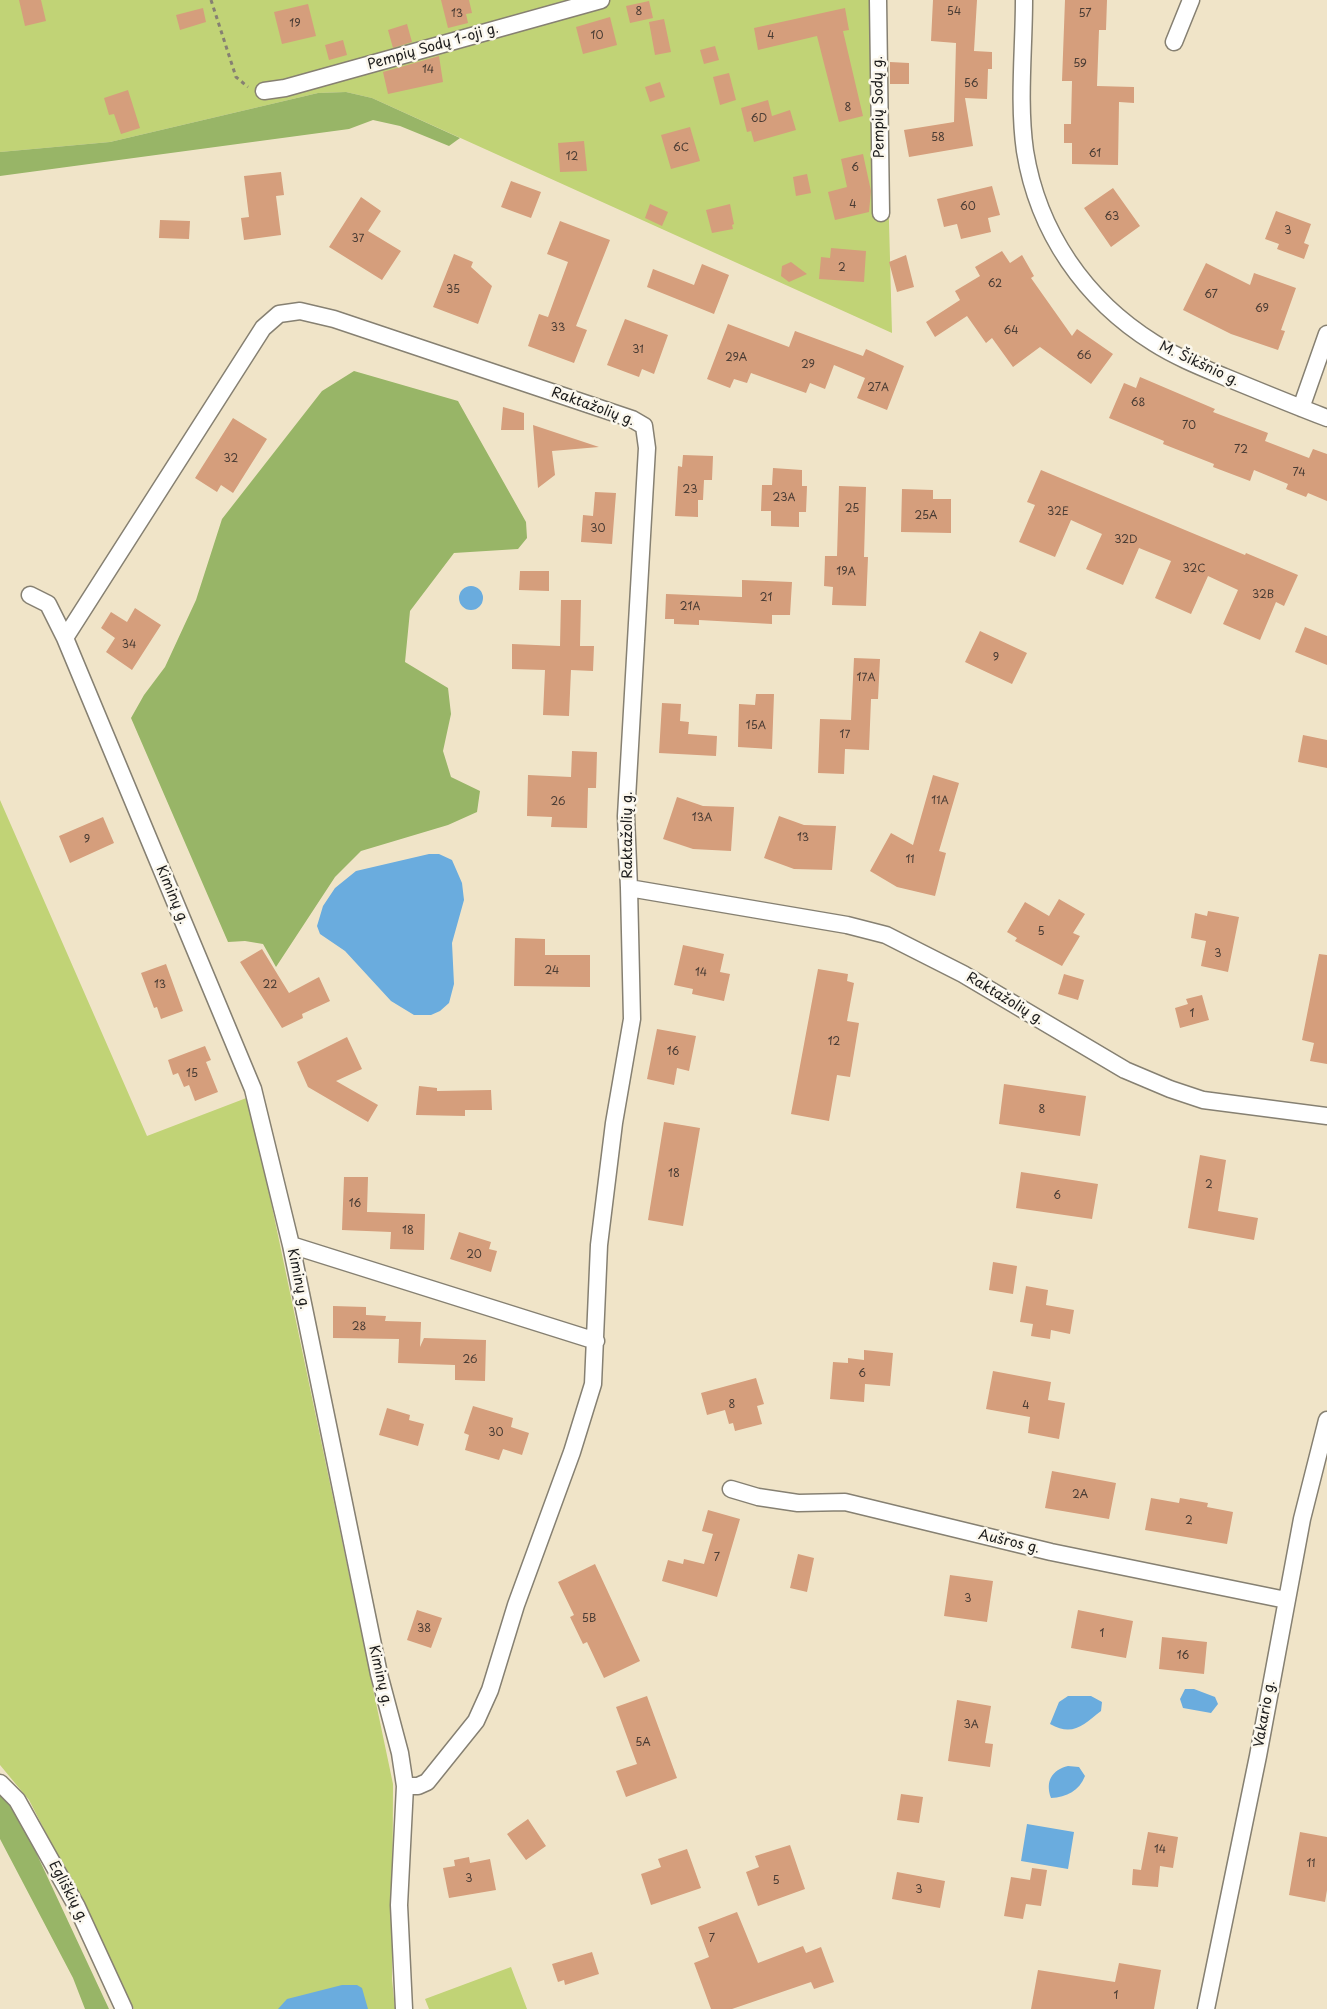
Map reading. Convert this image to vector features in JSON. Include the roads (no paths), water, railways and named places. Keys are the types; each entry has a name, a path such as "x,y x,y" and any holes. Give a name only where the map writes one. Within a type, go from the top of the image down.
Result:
{"street":[{"name":"Pempių Sodų 1-oji g.","path":"264,91 285,88 601,0"},
{"name":"Pempių Sodų g.","path":"878,0 881,214"},
{"name":"M. Šikšnio g.","path":"1024,0 1023,101 1025,150 1040,211 1074,270 1103,303 1125,323 1154,344 1186,360 1327,418"},
{"path":"1174,42 1192,0"},
{"name":"Raktažolių g.","path":"65,638 263,328 279,314 300,311 334,319 632,419 644,426 647,448 626,816 629,888 847,925 886,935 963,974 1125,1070 1170,1089 1204,1100 1327,1116"},
{"path":"1301,408 1327,334"},
{"name":"Kiminų g.","path":"30,594 48,604 65,638 253,1089 291,1245 379,1674 400,1753 405,1786 398,1905 404,2009"},
{"path":"405,1786 418,1786 427,1782 476,1721 490,1690 516,1605 572,1452 594,1384 600,1245 614,1123 632,1019 629,888"},
{"path":"291,1245 596,1341"},
{"name":"Vakario g.","path":"1206,2009 1258,1756 1302,1518 1327,1420"},
{"name":"Aušros g.","path":"731,1489 758,1497 798,1502 844,1502 1052,1552 1286,1600"},
{"name":"Egliškių g.","path":"0,1783 17,1800 77,1907 124,2009"}],"water":[{"path":"471,586 479,590 483,598 479,606 471,610 463,606 459,598 463,590"},
{"path":"429,854 439,854 452,860 462,883 464,900 452,943 454,984 449,1003 440,1011 431,1015 414,1015 391,1001 345,951 320,934 317,926 323,906 335,888 356,871"},
{"path":"1185,1689 1194,1689 1215,1697 1218,1704 1211,1713 1183,1708 1180,1699"},
{"path":"1068,1696 1091,1696 1102,1702 1101,1711 1077,1728 1058,1728 1050,1724 1059,1702"},
{"path":"1068,1766 1079,1767 1085,1776 1079,1786 1072,1792 1051,1798 1049,1786 1051,1777 1058,1770"},
{"path":"1027,1824 1074,1832 1068,1869 1021,1861"},
{"path":"342,1985 357,1985 362,1988 368,2009 278,2009 287,1999"}]}
